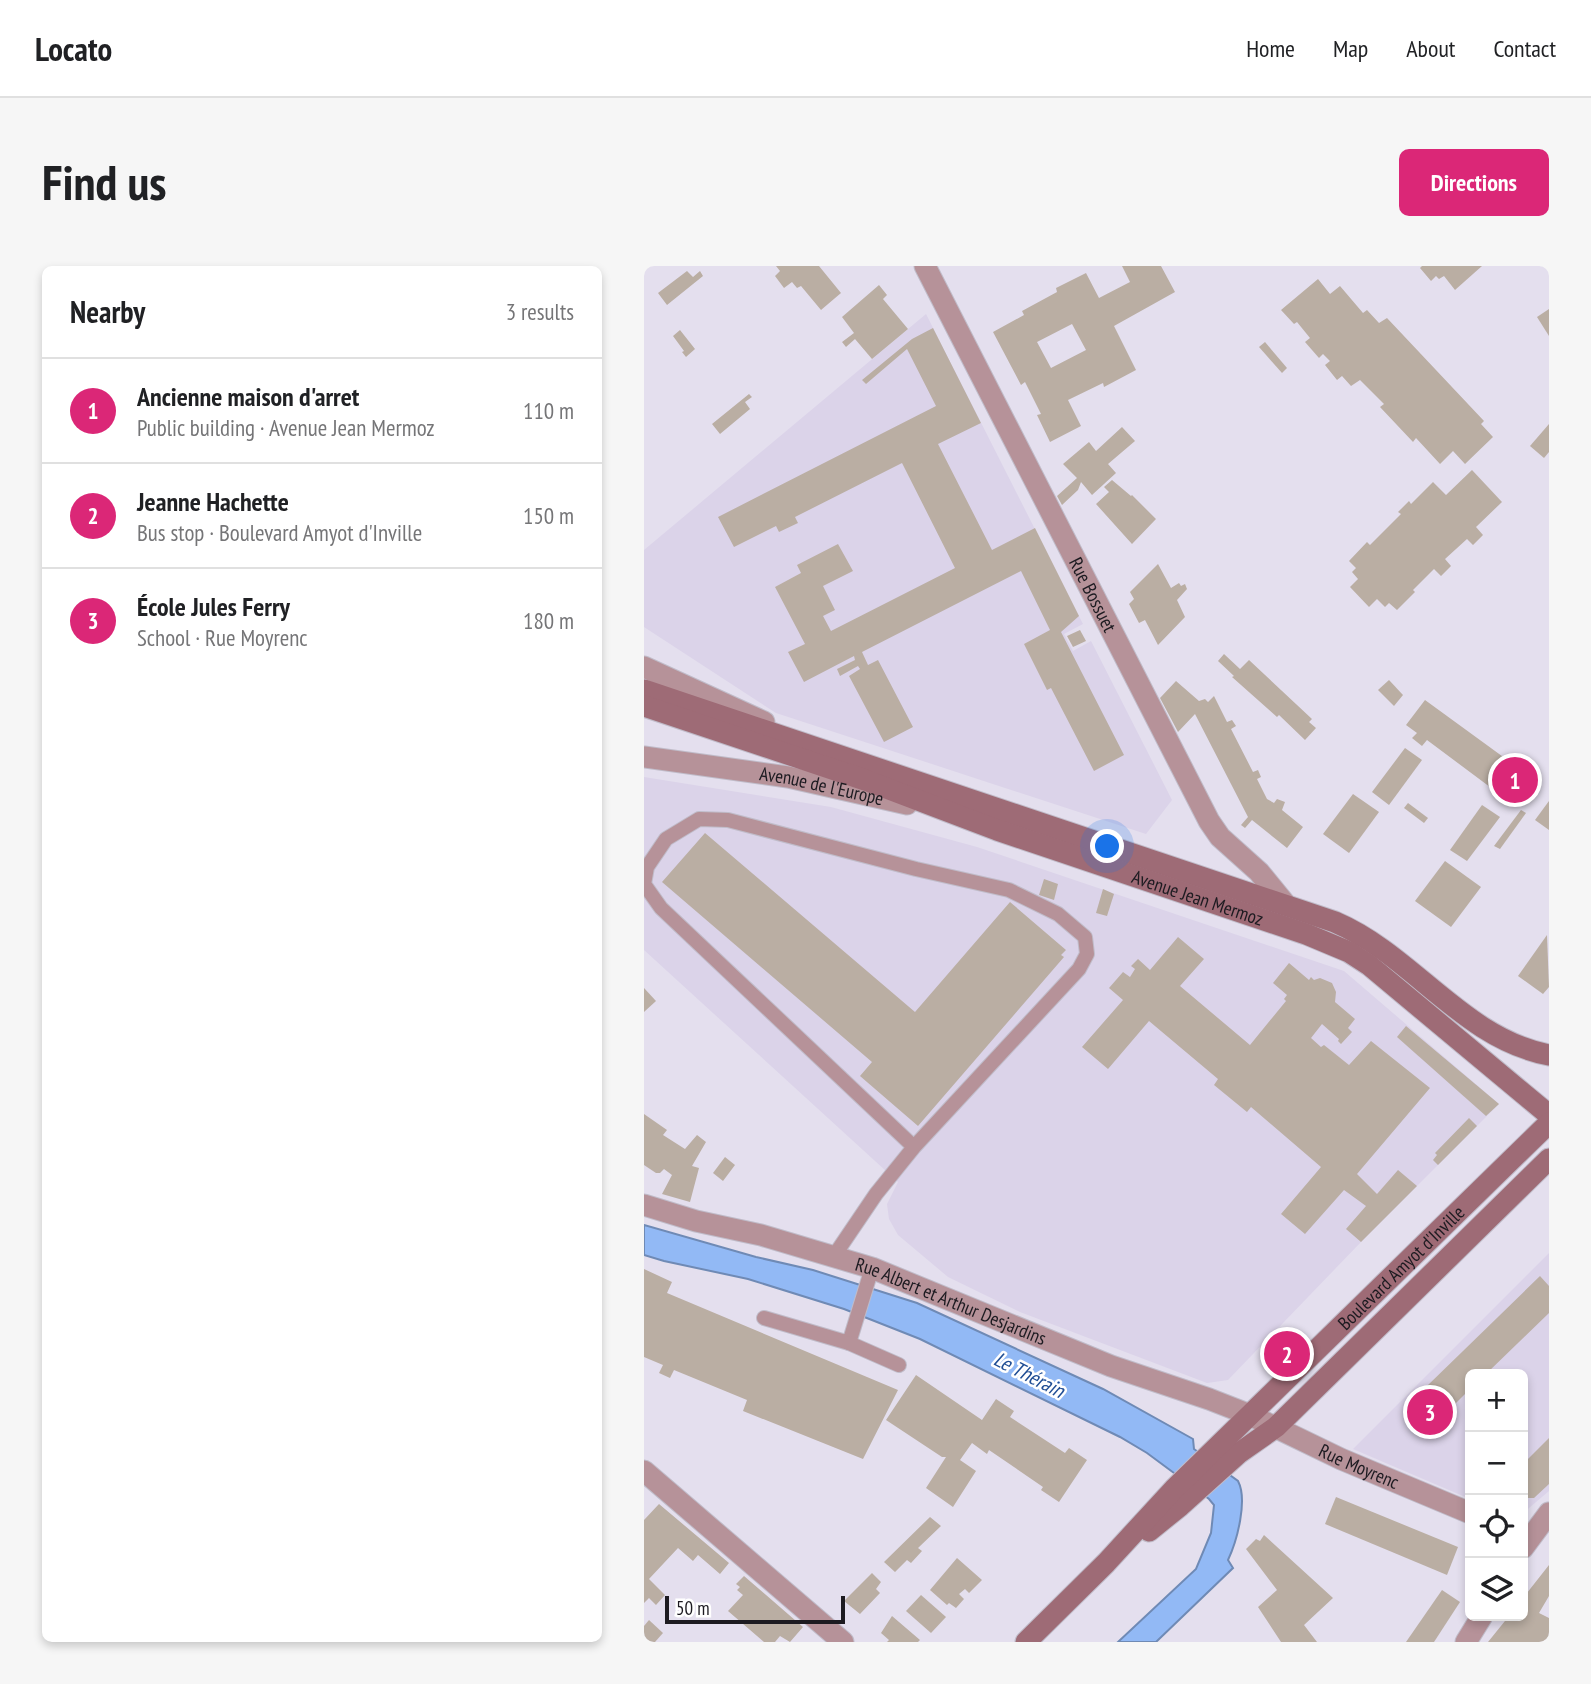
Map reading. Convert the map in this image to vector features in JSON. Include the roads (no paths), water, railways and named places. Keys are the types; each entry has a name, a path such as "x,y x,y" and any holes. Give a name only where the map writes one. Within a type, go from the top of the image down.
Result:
{"main road":[{"name":"Avenue Jean Mermoz","path":"644,690 1335,922 1361,934 1483,1028 1520,1048 1549,1055"},
{"name":"Avenue Jean Mermoz","path":"644,706 865,780 997,830 1306,934 1349,952 1369,965 1549,1115"},
{"name":"Boulevard Amyot d'Inville","path":"1026,1642 1222,1455 1250,1415 1549,1123"},
{"name":"Boulevard Amyot d'Inville","path":"1222,1455 1276,1427 1549,1159"}],"street":[{"name":"Rue Bossuet","path":"925,266 1209,821 1220,836 1259,872 1286,905"},
{"name":"Avenue de l'Europe","path":"644,667 837,753"},
{"name":"Avenue de l'Europe","path":"644,757 816,782 895,800 997,830"},
{"name":"Rue Albert et Arthur Desjardins","path":"644,1205 834,1256 870,1275 1250,1415"},
{"name":"Rue Moyrenc","path":"1250,1415 1341,1459 1465,1511"},
{"path":"644,1471 843,1642"},
{"path":"1528,1538 1549,1513"},
{"path":"1466,1642 1479,1621"}],"lane":[{"path":"834,1256 876,1194 914,1147 1079,969 1087,954 1085,937 1058,914 1009,890 727,820 699,819 666,839 647,867 644,884 661,908 914,1147"},
{"path":"849,1343 870,1275"},
{"path":"764,1318 849,1343 900,1365"}],"water":[{"name":"Le Thérain","path":"644,1225 756,1257 813,1270 917,1303 1103,1389 1193,1439 1194,1449 1238,1481 1241,1489 1240,1520 1228,1560 1233,1568 1156,1642 1118,1642 1196,1569 1211,1533 1214,1505 1209,1499 1147,1453 1120,1437 920,1339 844,1309 748,1279 644,1255"}],"place":[{"name":"Ancienne maison d'arret","path":"1515,780"},
{"name":"Jeanne Hachette","path":"1287,1354"},
{"name":"École Jules Ferry","path":"1430,1412"}]}
